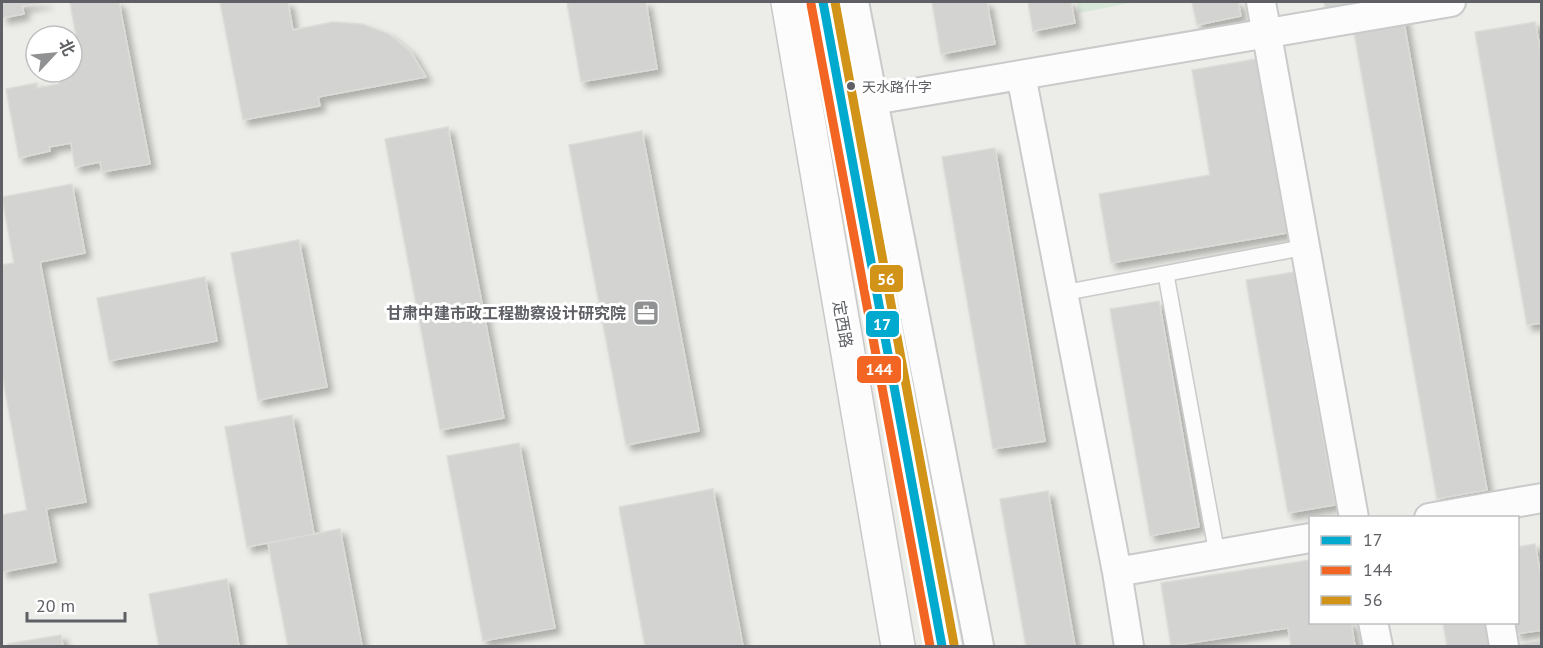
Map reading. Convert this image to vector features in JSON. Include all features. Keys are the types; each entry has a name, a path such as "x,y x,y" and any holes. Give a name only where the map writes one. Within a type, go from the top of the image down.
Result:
{"main road":[{"name":"定西路","path":"788,2 898,646"},
{"path":"823,2 942,646"}],"street":[{"path":"854,2 979,646"},
{"path":"1261,2 1354,516"},
{"path":"873,100 1434,3"},
{"path":"1021,75 1117,572 1129,646"},
{"path":"1451,516 1482,513 1542,498"},
{"path":"1117,572 1309,538"},
{"path":"1373,624 1378,646"},
{"path":"1500,624 1504,646"}],"lane":[{"path":"1063,293 1306,247"},
{"path":"1166,275 1217,554"}],"green space":[{"path":"1077,2 1135,2 1079,13"}],"building":[{"path":"2,2 47,2 22,6 24,14 2,18"},
{"path":"70,2 119,2 150,164 102,172 100,162 75,167 71,143 49,147 50,151 19,158 6,89 32,84 37,84 37,88 59,84 84,84 84,24 74,24"},
{"path":"220,2 288,2 293,30 333,22 362,24 389,34 411,52 426,77 318,97 320,106 243,120"},
{"path":"567,2 646,2 657,69 581,82"},
{"path":"932,2 987,2 995,44 941,54"},
{"path":"1028,2 1071,2 1075,23 1033,31"},
{"path":"1192,2 1238,2 1241,16 1197,25"},
{"path":"1324,2 1378,2 1326,12"},
{"path":"1403,17 1487,490 1437,499 1353,26"},
{"path":"1535,22 1542,58 1542,323 1527,325 1475,32"},
{"path":"1256,59 1287,233 1111,263 1099,194 1210,175 1192,70"},
{"path":"448,127 504,418 440,430 385,139"},
{"path":"642,131 699,431 626,445 569,145"},
{"path":"995,148 1045,441 993,449 942,157"},
{"path":"72,184 85,253 40,262 86,502 46,509 56,562 2,572 2,515 27,510 2,374 2,265 14,263 2,197"},
{"path":"299,240 327,387 258,400 231,253"},
{"path":"1294,272 1335,505 1288,513 1246,280"},
{"path":"205,277 217,341 109,361 97,298"},
{"path":"1159,301 1199,527 1150,536 1110,309"},
{"path":"292,415 314,534 247,547 225,427"},
{"path":"519,443 555,628 483,641 447,456"},
{"path":"713,489 743,646 645,646 619,507"},
{"path":"1048,491 1075,646 1026,646 1000,499"},
{"path":"340,529 362,646 288,646 268,543"},
{"path":"1535,544 1542,581 1542,630 1516,634 1514,624 1519,624 1519,547"},
{"path":"1309,560 1309,624 1351,624 1355,646 1291,646 1288,628 1171,646 1161,583"},
{"path":"227,579 239,646 159,646 149,594"},
{"path":"1443,624 1486,624 1490,646 1447,646"},
{"path":"61,635 63,646 8,646 8,644"},
{"path":"1542,640 1542,646 1516,646 1516,645"}],"transit line":[{"name":"17","path":"823,2 942,646"},
{"name":"56","path":"835,2 954,644"},
{"name":"144","path":"811,4 930,646"}],"place":[{"name":"天水路什字","path":"851,86"},
{"name":"甘肃中建市政工程勘察设计研究院","path":"646,313"}]}
